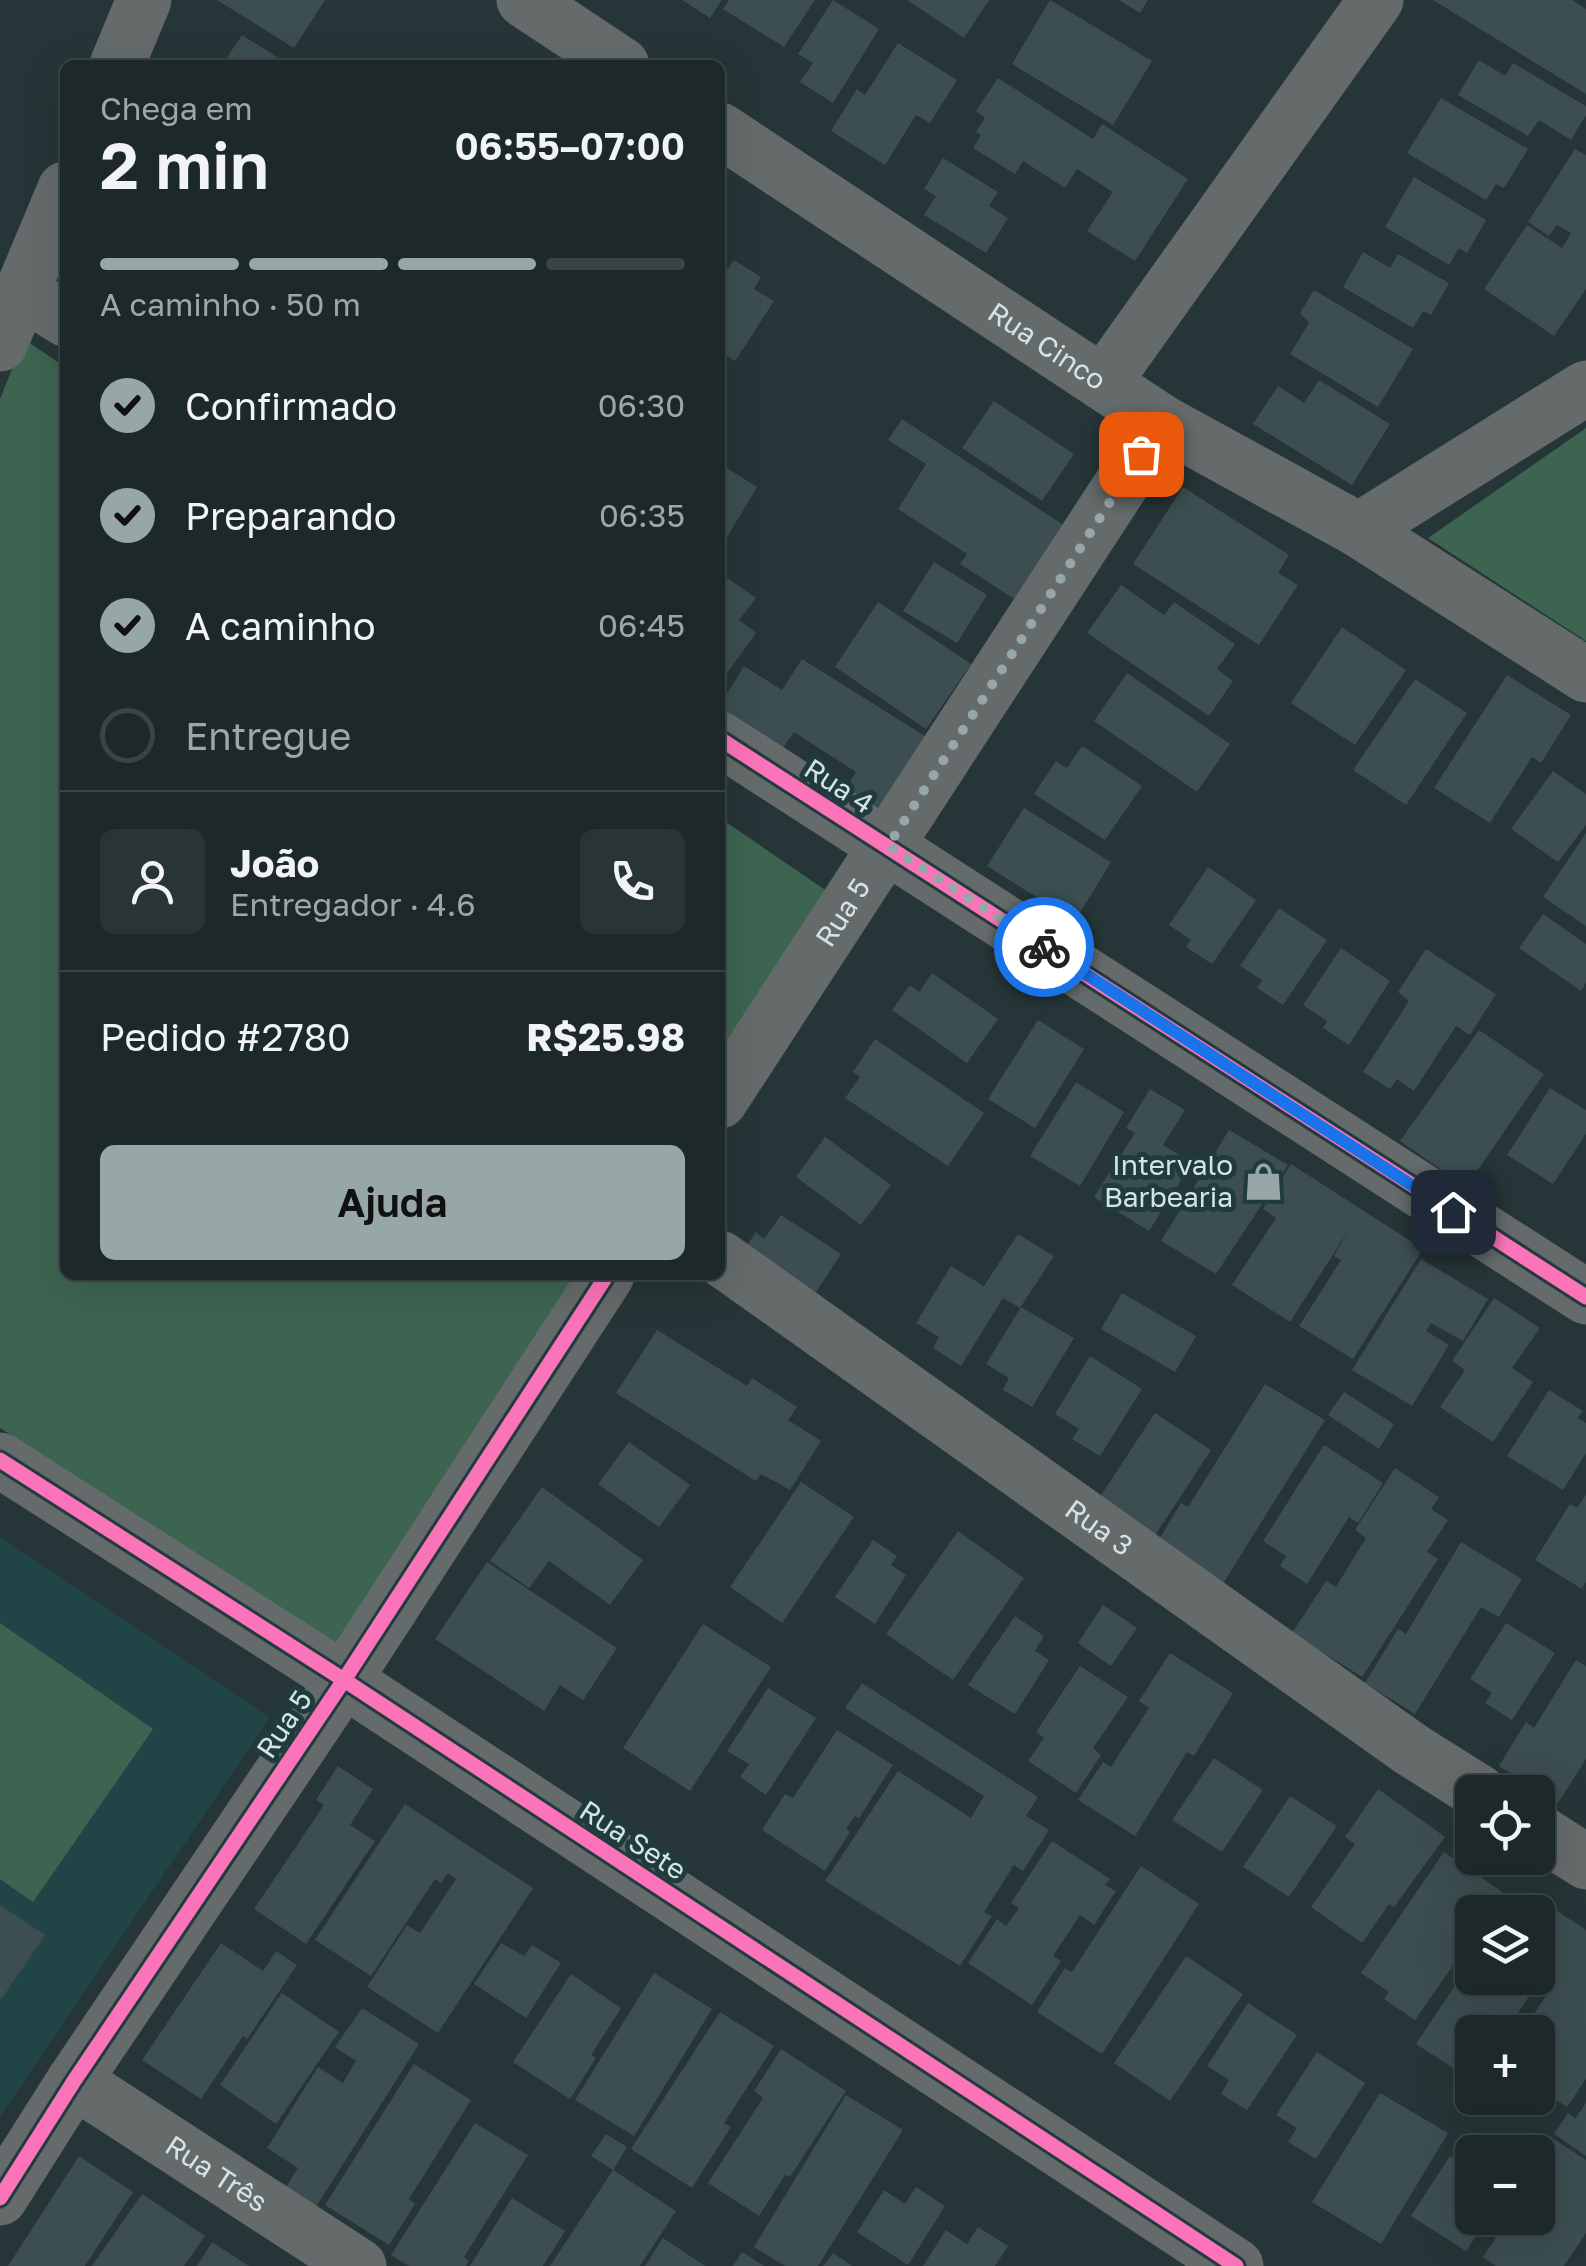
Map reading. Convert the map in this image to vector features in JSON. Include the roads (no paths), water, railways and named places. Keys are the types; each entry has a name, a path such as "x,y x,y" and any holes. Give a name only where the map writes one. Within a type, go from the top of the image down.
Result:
{"street":[{"path":"119,60 144,0"},
{"path":"524,0 614,60"},
{"path":"1103,383 1355,8"},
{"name":"Rua Cinco","path":"725,133 1162,422 1359,530 1586,676"},
{"path":"0,344 43,306 60,216"},
{"path":"1359,530 1586,388"},
{"name":"Rua 5","path":"725,1094 1162,422"},
{"name":"Rua 4","path":"725,742 1586,1298"},
{"name":"Rua 3","path":"725,1262 1455,1777"},
{"name":"Rua 5","path":"0,2198 74,2081 344,1680 603,1280"},
{"name":"Rua Sete","path":"0,1460 344,1680 1236,2266"},
{"path":"1555,1841 1586,1862"},
{"name":"Rua Três","path":"74,2081 359,2266"}],"place":[{"name":"Intervalo Barbearia","path":"1263,1181"}]}
